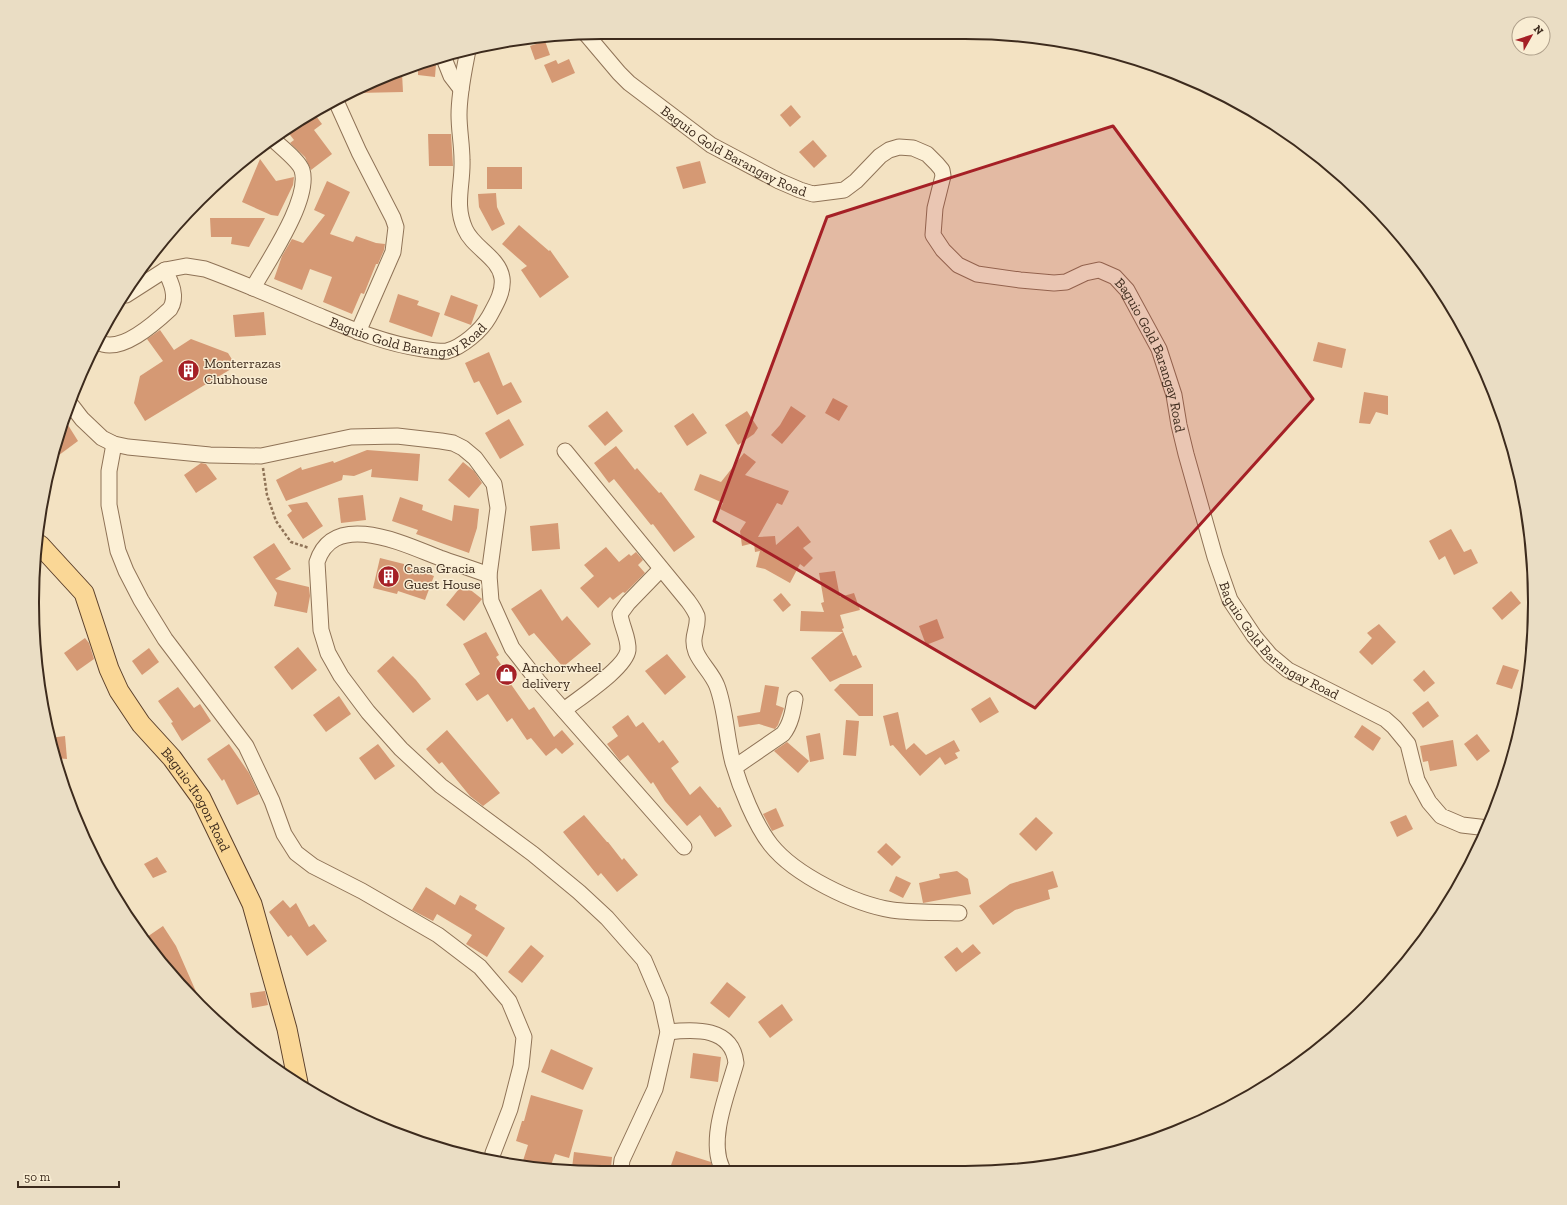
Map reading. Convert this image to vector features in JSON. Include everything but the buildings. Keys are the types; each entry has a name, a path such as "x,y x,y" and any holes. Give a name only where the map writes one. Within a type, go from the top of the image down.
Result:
{"main road":[{"name":"Baguio-Itogon Road","path":"42,547 84,593 109,669 119,691 141,724 172,758 201,798 252,904 287,1029 297,1076"}],"street":[{"name":"Baguio Gold Barangay Road","path":"591,39 629,83 711,145 779,182 800,190 813,194 844,190 856,182 880,156 889,150 900,146 913,148 927,154 942,170 943,176 935,208 933,235 943,250 958,265 977,274 1054,283 1066,282 1085,273 1099,270 1115,277 1127,290 1159,349 1174,396 1186,454 1215,557 1230,600 1254,636 1270,655 1288,670 1384,719 1394,727 1408,744 1417,780 1429,802 1441,816 1462,825 1481,827"},
{"name":"Baguio Gold Barangay Road","path":"133,290 165,270 186,266 206,269 358,332 390,342 416,348 446,351 456,347 470,337 486,322 501,291 503,279 499,268 470,238 465,230 460,214 458,199 462,161 459,115 461,89 467,56"},
{"path":"445,62 451,76 461,89"},
{"path":"338,105 396,227 393,252 358,332"},
{"path":"253,288 288,226 301,199 304,181 302,169 277,143"},
{"path":"102,344 113,345 131,340 170,309 173,305 174,297 172,284 165,270"},
{"path":"74,408 102,438 114,444 210,455 261,456 351,437 410,437 454,443 463,448 475,458 494,484 498,508 494,547 489,575 491,601 512,648 538,681 684,847"},
{"path":"114,444 109,471 109,505 118,551 126,571 141,600 165,639 246,746 272,801 284,834 296,853 312,866 362,891 438,935 480,967 509,1001 524,1036 523,1051 521,1066 510,1109 493,1155"},
{"path":"565,451 688,600 696,615 697,622 694,642 697,654 714,679 719,692 727,735 742,788 762,834 771,846 781,856 800,870 833,890 864,903 892,910 959,913"},
{"path":"489,575 393,539 368,534 346,535 326,544 320,552 317,562 322,630 328,653 341,676 368,712 396,744 435,781 533,854 607,918 644,960 661,1000 668,1032 655,1088 622,1160 621,1166"},
{"path":"564,710 612,673 622,663 628,650 620,614 628,603 661,569"},
{"path":"735,767 783,734 787,728 795,700"},
{"path":"668,1032 691,1029 712,1033 724,1039 731,1046 735,1054 736,1063 718,1126 719,1162 721,1166"}],"path":[{"path":"261,456 267,495 276,521 291,542 320,552"}],"highlighted area":[{"path":"1113,126 1313,399 1035,708 714,521 827,217"}],"place":[{"name":"Monterrazas Clubhouse","path":"188,371"},
{"name":"Casa Gracia Guest House","path":"388,576"},
{"name":"Anchorwheel delivery","path":"506,675"}]}
